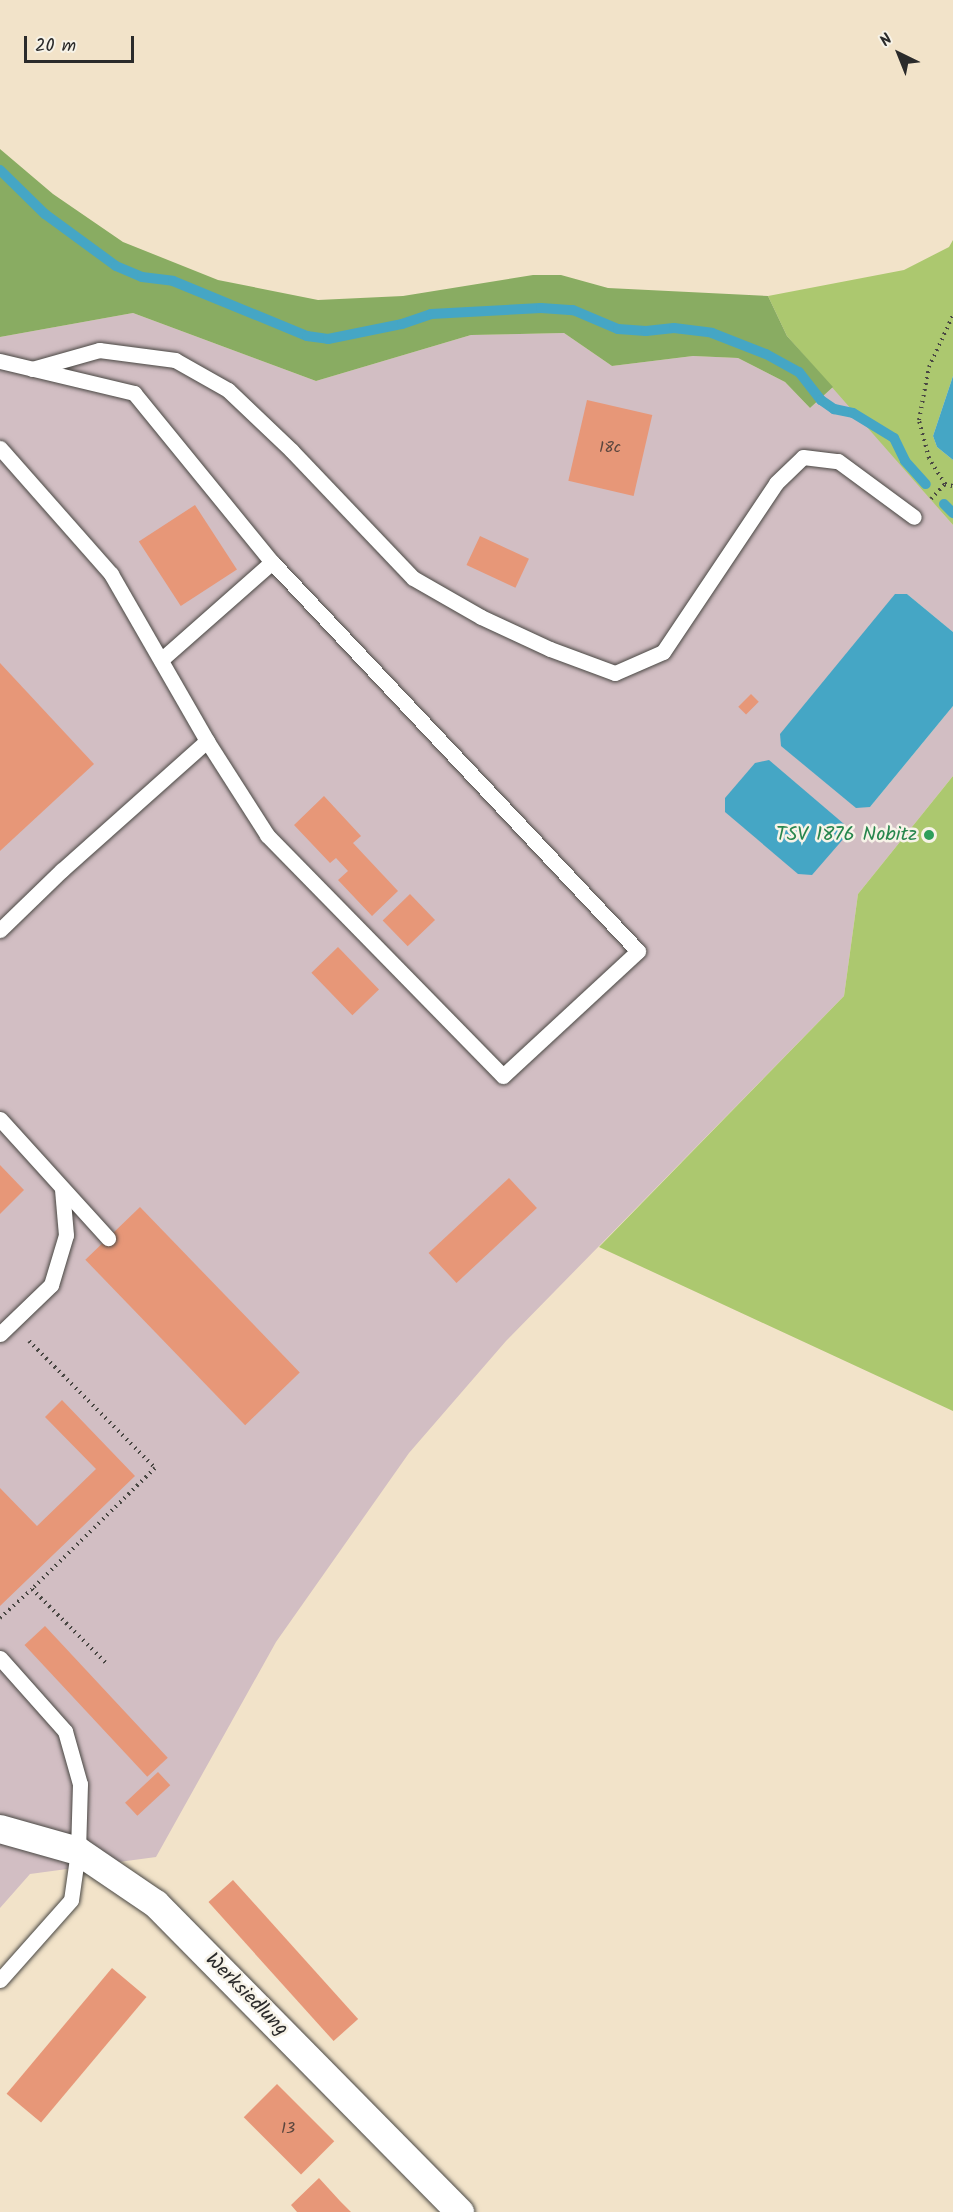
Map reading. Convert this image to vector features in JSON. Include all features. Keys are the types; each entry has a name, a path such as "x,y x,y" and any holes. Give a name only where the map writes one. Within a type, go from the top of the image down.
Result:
{"street":[{"name":"Werksiedlung","path":"0,1829 78,1851 156,1904 460,2212"}],"lane":[{"path":"32,369 99,350 175,360 228,390 298,457 413,578 481,617 550,649 615,673 663,652 776,483 803,457 838,461 914,517"},
{"path":"0,361 134,393 272,562 638,951 503,1076 267,835 207,741 111,574 0,448"},
{"path":"161,660 272,562"},
{"path":"0,930 62,870 207,741"},
{"path":"0,1119 108,1238"},
{"path":"6,1329 51,1285 66,1235 62,1189"},
{"path":"0,1658 65,1731 80,1784 78,1851 71,1900 0,1980"}],"path":[{"path":"945,484 929,458 919,420 928,367 953,315"},
{"path":"0,1618 154,1468 6,1329"},
{"path":"32,1589 106,1663"}],"shaded area":[{"path":"133,313 316,381 471,335 564,333 612,366 693,356 738,358 785,382 810,408 833,387 953,525 953,632 907,594 870,807 953,706 953,776 858,894 844,996 506,1341 409,1453 276,1642 156,1857 30,1874 0,1908 0,337"}],"green space":[{"path":"0,149 53,194 123,242 218,280 318,300 403,296 533,275 561,275 608,288 768,296 787,336 833,387 810,408 785,382 738,358 693,356 612,366 564,333 471,335 316,381 133,313 0,337"},
{"path":"953,240 953,376 933,436 937,447 953,460 953,525 787,336 768,296 904,270 949,247"},
{"path":"953,776 953,1411 599,1247 844,996 858,894"}],"water":[{"path":"953,376 953,460 937,447 933,436"},
{"path":"895,594 907,594 953,632 953,706 870,807 856,808 781,746 780,734"},
{"path":"769,760 844,824 845,837 812,875 798,874 725,812 725,798 755,763"}],"building":[{"path":"587,400 652,415 634,496 568,481"},
{"path":"195,505 237,570 181,606 139,541"},
{"path":"480,536 529,559 515,588 466,565"},
{"path":"0,663 94,764 0,851"},
{"path":"751,694 759,702 746,715 738,707"},
{"path":"324,796 361,836 353,843 398,891 372,916 338,880 348,871 336,858 330,863 294,825"},
{"path":"410,894 435,920 408,946 383,920"},
{"path":"338,947 379,989 352,1015 311,973"},
{"path":"0,1165 24,1190 0,1214"},
{"path":"509,1178 537,1208 457,1283 429,1253"},
{"path":"140,1207 300,1372 245,1425 85,1260"},
{"path":"62,1400 135,1476 0,1606 0,1488 37,1526 96,1469 45,1417"},
{"path":"45,1626 168,1758 147,1777 25,1645"},
{"path":"158,1772 170,1785 137,1816 125,1803"},
{"path":"233,1880 358,2019 334,2041 208,1902"},
{"path":"112,1968 146,1997 41,2123 7,2094"},
{"path":"277,2084 334,2141 301,2175 244,2117"},
{"path":"319,2178 351,2212 297,2212 291,2205"}],"waterway":[{"path":"0,170 45,214 116,266 142,277 173,281 307,336 328,339 402,324 431,314 541,308 573,310 618,329 646,331 674,328 712,333 766,354 799,372 821,400 834,409 853,413 894,438 905,461 926,484"},
{"path":"944,504 953,513"}],"place":[{"name":"TSV 1876 Nobitz","path":"929,835"}]}
